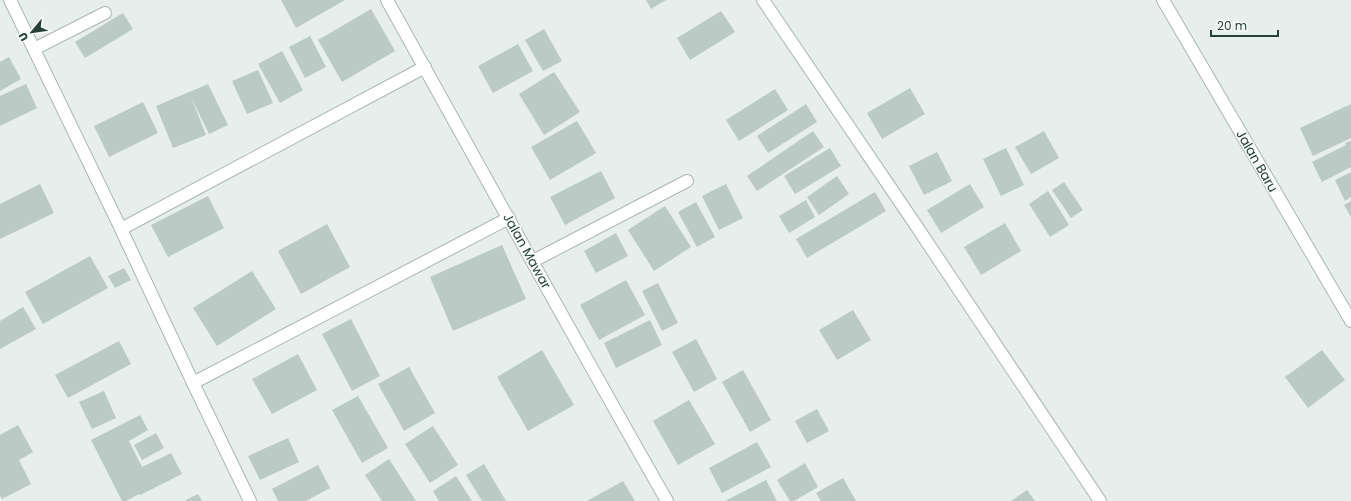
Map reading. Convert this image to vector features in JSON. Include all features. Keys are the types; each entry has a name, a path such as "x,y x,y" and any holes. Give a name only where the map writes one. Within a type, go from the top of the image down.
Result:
{"street":[{"path":"10,0 250,501"},
{"name":"Jalan Mawar","path":"387,0 570,330 667,501"},
{"path":"763,0 1100,501"},
{"name":"Jalan Baru","path":"1163,0 1351,321"},
{"path":"34,49 105,13"},
{"path":"121,229 424,67"},
{"path":"533,261 687,182"},
{"path":"193,383 509,218"}],"building":[{"path":"281,0 345,0 296,28"},
{"path":"646,0 666,0 651,9"},
{"path":"371,9 395,51 342,82 318,40"},
{"path":"721,11 735,32 690,60 677,38"},
{"path":"123,13 133,29 85,58 75,42"},
{"path":"544,29 562,61 543,71 525,40"},
{"path":"310,36 326,67 305,78 289,47"},
{"path":"518,44 533,71 493,93 478,66"},
{"path":"282,51 303,90 280,103 258,64"},
{"path":"9,57 21,79 0,91 0,62"},
{"path":"258,70 273,103 247,114 232,81"},
{"path":"554,72 580,112 544,135 519,94"},
{"path":"26,84 37,108 0,126 0,96"},
{"path":"208,84 228,125 209,134 191,97 206,135 173,148 156,106"},
{"path":"910,88 925,114 882,139 867,113"},
{"path":"775,89 788,110 739,141 726,120"},
{"path":"143,102 158,133 109,157 94,126"},
{"path":"806,104 817,122 768,153 757,136"},
{"path":"1351,104 1351,138 1313,156 1300,128"},
{"path":"577,121 596,153 550,180 531,147"},
{"path":"813,131 824,147 757,191 747,176"},
{"path":"1044,131 1059,158 1031,174 1015,147"},
{"path":"1351,141 1351,167 1322,182 1312,162"},
{"path":"830,148 841,166 795,194 784,176"},
{"path":"1006,148 1024,185 1001,196 983,159"},
{"path":"937,152 952,181 924,195 909,166"},
{"path":"601,171 615,198 565,225 550,197"},
{"path":"1351,172 1351,197 1345,201 1335,180"},
{"path":"837,176 849,194 819,215 807,197"},
{"path":"1064,182 1083,210 1071,218 1052,190"},
{"path":"40,184 54,213 0,239 0,204"},
{"path":"726,184 743,218 719,230 702,196"},
{"path":"970,184 984,207 941,233 927,210"},
{"path":"1048,191 1069,225 1050,237 1029,204"},
{"path":"875,192 886,211 807,258 796,239"},
{"path":"208,196 224,228 168,257 151,225"},
{"path":"806,200 815,217 789,233 779,216"},
{"path":"1351,201 1351,217 1344,205"},
{"path":"696,202 715,237 697,247 678,212"},
{"path":"665,206 691,247 654,271 628,230"},
{"path":"1005,223 1021,251 981,275 964,247"},
{"path":"327,224 350,267 301,294 278,251"},
{"path":"616,233 628,256 596,273 584,251"},
{"path":"502,245 526,299 453,331 430,277"},
{"path":"90,256 108,288 43,324 25,292"},
{"path":"124,268 131,280 115,288 108,276"},
{"path":"252,271 276,309 217,346 193,308"},
{"path":"626,280 645,315 599,340 580,305"},
{"path":"658,283 678,323 662,331 642,291"},
{"path":"23,307 36,329 0,349 0,321"},
{"path":"853,310 871,340 837,360 819,330"},
{"path":"351,319 380,376 352,391 322,334"},
{"path":"650,320 662,345 616,368 604,343"},
{"path":"696,339 717,379 694,392 672,352"},
{"path":"119,341 131,364 68,398 55,375"},
{"path":"542,350 574,405 528,431 497,377"},
{"path":"1322,350 1345,380 1308,408 1285,377"},
{"path":"298,354 317,390 272,414 252,379"},
{"path":"409,367 435,413 404,431 378,384"},
{"path":"743,370 771,420 750,432 722,382"},
{"path":"104,391 116,418 92,429 79,402"},
{"path":"358,396 388,448 362,463 332,410"},
{"path":"689,400 715,444 678,465 653,421"},
{"path":"817,409 829,431 807,443 795,421"},
{"path":"140,415 148,430 129,441 142,467 171,453 182,474 140,495 139,494 126,501 122,501 91,440"},
{"path":"18,425 33,452 19,460 31,484 2,499 0,496 0,435"},
{"path":"433,426 458,465 430,483 405,444"},
{"path":"156,433 164,448 142,460 134,445"},
{"path":"288,438 299,462 260,480 248,456"},
{"path":"757,442 771,467 722,493 709,468"},
{"path":"389,459 416,501 382,501 365,475"},
{"path":"805,463 818,487 794,501 790,501 777,480"},
{"path":"484,464 506,501 482,501 466,475"},
{"path":"318,465 330,488 306,501 278,501 272,489"},
{"path":"456,476 472,501 439,501 433,491"},
{"path":"843,478 856,501 821,501 816,493"},
{"path":"766,480 777,501 725,501"},
{"path":"623,481 635,501 587,501"},
{"path":"1027,490 1035,501 1011,501"},
{"path":"198,494 202,501 184,501"}]}
